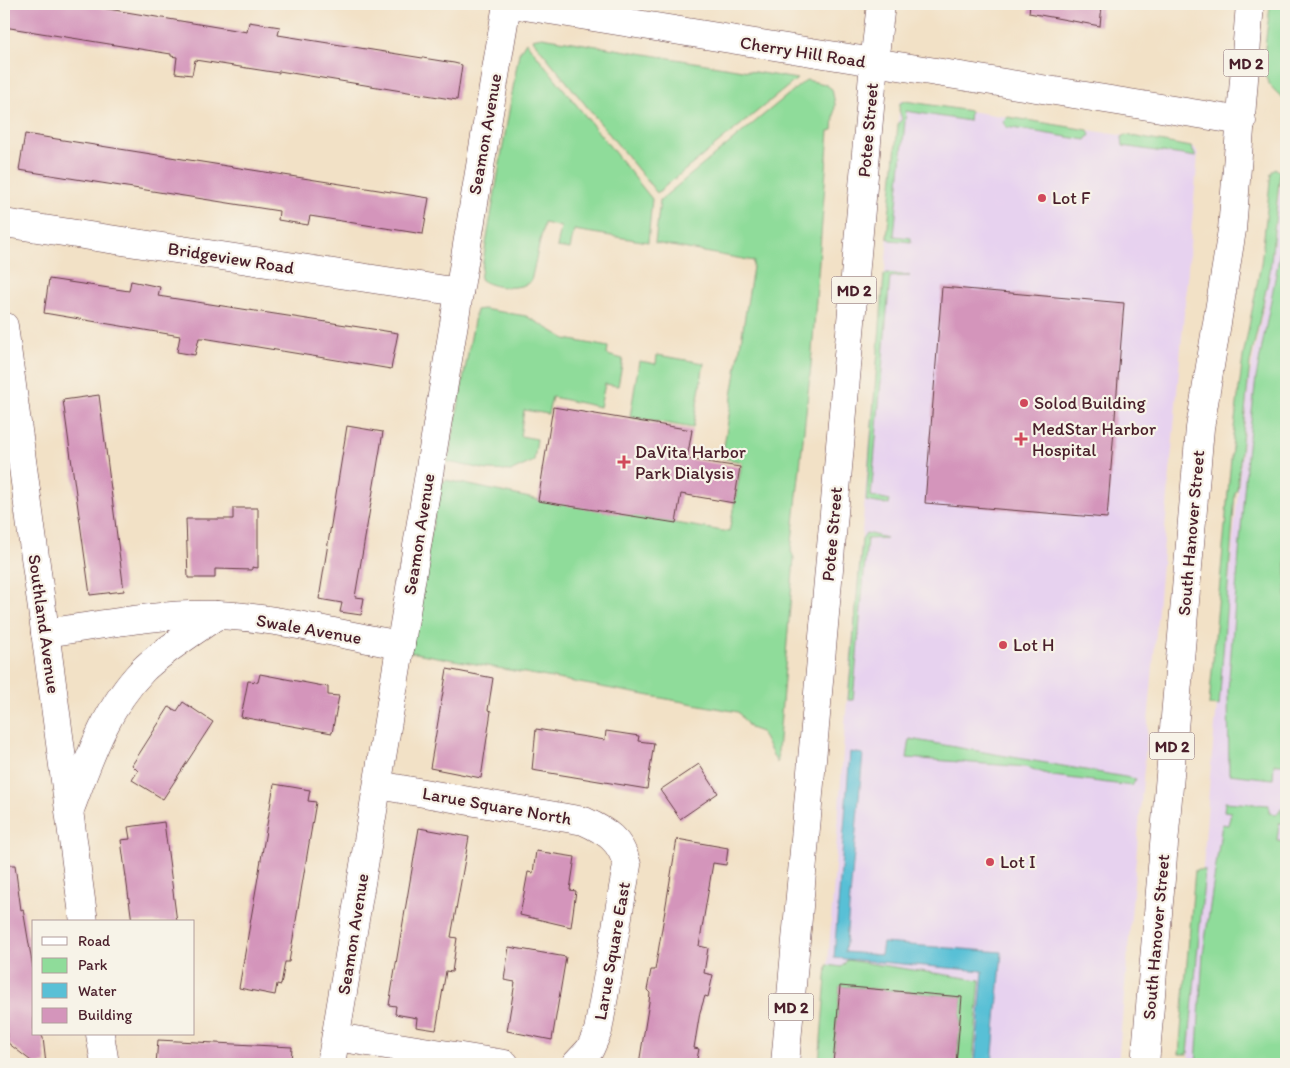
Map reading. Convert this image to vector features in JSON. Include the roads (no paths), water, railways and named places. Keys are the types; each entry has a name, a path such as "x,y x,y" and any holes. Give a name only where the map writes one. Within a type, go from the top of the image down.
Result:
{"street":[{"name":"Seamon Avenue","path":"331,1064 507,4"},
{"name":"Cherry Hill Road","path":"512,4 1242,122"},
{"name":"Potee Street","path":"785,1064 874,63 882,4"},
{"name":"South Hanover Street","path":"1145,1064 1199,438 1230,248 1242,122 1250,4"},
{"name":"Bridgeview Road","path":"4,223 459,292"},
{"name":"Southland Avenue","path":"4,326 9,405 45,633 84,920"},
{"name":"Swale Avenue","path":"45,633 176,616 217,615 266,620 401,646"},
{"path":"69,811 96,740 115,707 143,670 217,615"},
{"name":"Larue Square North","path":"378,785 584,821 612,838"},
{"name":"Larue Square East","path":"578,1063 590,1049 598,1032 626,865 623,851 612,838"},
{"path":"100,1036 105,1064"},
{"path":"336,1036 505,1064"}],"water":[{"path":"850,752 863,754 845,952 881,955 883,943 1002,952 992,1064 975,1064 983,971 834,958"}],"place":[{"name":"Lot F","path":"1042,198"},
{"name":"Solod Building","path":"1024,403"},
{"name":"MedStar Harbor Hospital","path":"1021,439"},
{"name":"DaVita Harbor Park Dialysis","path":"624,462"},
{"name":"Lot H","path":"1003,645"},
{"name":"Lot I","path":"990,862"}]}
